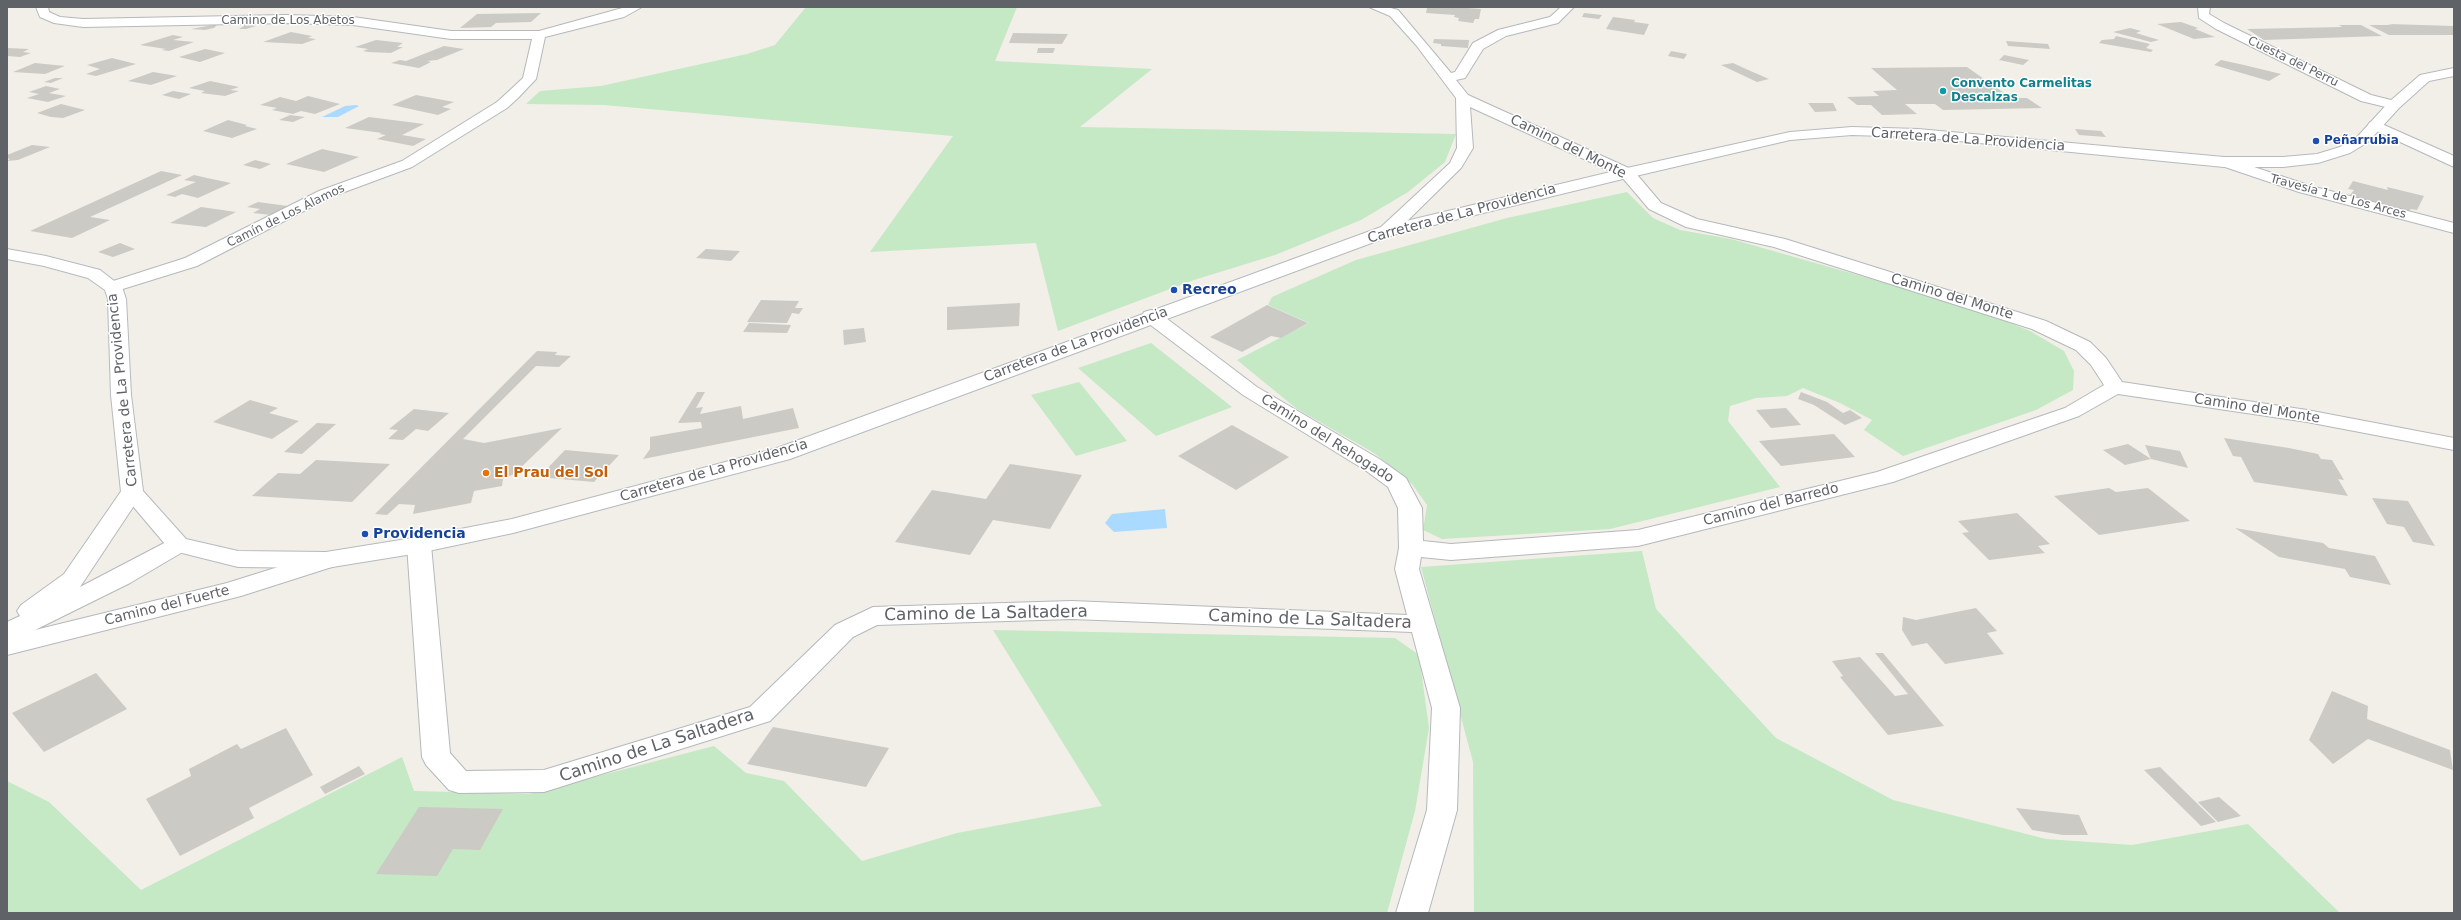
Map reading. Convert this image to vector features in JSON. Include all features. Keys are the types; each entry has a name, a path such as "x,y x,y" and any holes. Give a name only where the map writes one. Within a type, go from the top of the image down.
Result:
{"street":[{"name":"Camino de Los Abetos","path":"42,7 44,14 58,20 83,23 286,19 346,20 451,35 539,36"},
{"path":"539,36 620,14 636,7"},
{"path":"1375,7 1400,10 1463,98 1465,148 1456,165 1387,231"},
{"path":"1449,78 1460,75 1478,46 1502,33 1554,20 1568,7"},
{"name":"Cuesta del Perru","path":"2200,11 2220,26 2366,98 2394,105"},
{"name":"Camín de Los Álamos","path":"113,287 191,262 325,194 407,164 502,105 513,95 529,79 539,36"},
{"name":"Carretera de La Providencia","path":"7,254 46,261 94,274 113,287 117,299 121,395 132,492 178,545 238,559 326,560 419,545 514,526 782,454 1151,316 1387,231 1626,173 1790,136 1852,131 1918,133 2224,162 2283,162 2318,158 2345,150 2363,139 2394,105 2425,78 2454,72"},
{"name":"Camino del Monte","path":"1463,98 1626,173 1655,206 1692,223 1779,243 2039,325 2083,346 2099,362 2114,387 2307,416 2454,444"},
{"path":"2375,125 2454,162"},
{"name":"Travesía 1 de Los Arces","path":"2224,162 2305,190 2454,228"},
{"name":"Camino del Rehogado","path":"1151,316 1250,391 1373,465 1398,483 1410,508 1411,548 1407,569 1446,708 1442,810 1412,913"},
{"name":"Camino del Barredo","path":"1411,548 1451,552 1638,538 1885,477 2072,412 2114,387"},
{"path":"7,625 73,580 132,492"},
{"path":"7,634 121,577 178,545"},
{"name":"Camino de La Saltadera","path":"419,545 436,757 459,782 544,781 760,714 844,631 873,616 1072,610 1423,624"},
{"name":"Camino del Fuerte","path":"7,646 232,590 326,560"}],"green space":[{"path":"806,7 1017,7 995,61 1152,69 1080,127 1456,134 1445,162 1408,192 1361,220 1275,255 1194,280 1058,331 1036,243 870,252 953,136 604,105 526,104 540,91 601,86 747,54 775,45"},
{"path":"1627,192 1653,218 1680,230 1731,239 1970,307 2030,331 2064,351 2074,371 2073,390 2036,410 1903,456 1864,430 1872,420 1840,403 1803,388 1787,396 1756,398 1730,406 1728,421 1780,487 1610,529 1442,539 1423,530 1427,505 1412,484 1374,453 1297,409 1237,360 1309,323 1268,305 1272,297 1356,260 1507,218"},
{"path":"1151,343 1232,407 1156,436 1078,368"},
{"path":"1079,382 1127,441 1076,456 1031,395"},
{"path":"1642,551 1656,609 1776,738 1893,800 2046,839 2132,845 2248,824 2340,913 1474,913 1473,762 1421,567"},
{"path":"993,630 1395,638 1419,655 1429,728 1415,811 1387,913 7,913 7,781 49,802 141,890 402,757 414,791 529,794 714,746 746,773 784,781 862,861 957,833 1102,806"}],"water":[{"path":"345,106 359,106 338,117 322,117"},
{"path":"1165,509 1167,528 1114,532 1105,523 1112,514"}],"building":[{"path":"1427,8 1481,9 1479,19 1475,19 1473,23 1458,21 1459,18 1454,17 1455,15 1426,13"},
{"path":"541,13 531,22 496,23 491,27 460,28 477,14"},
{"path":"1584,13 1602,15 1599,19 1582,17"},
{"path":"1613,17 1635,20 1634,22 1649,24 1644,35 1606,29"},
{"path":"258,22 253,25 256,26 246,29 239,29 244,26 244,23"},
{"path":"2181,22 2198,28 2195,29 2215,37 2194,39 2157,24"},
{"path":"218,24 214,28 205,30 191,29"},
{"path":"2388,24 2454,26 2454,35 2389,35 2369,25 2392,25"},
{"path":"2339,25 2361,25 2382,36 2264,40 2247,29 2342,27"},
{"path":"2130,28 2141,31 2136,33 2159,40 2151,42 2113,32"},
{"path":"291,32 312,36 308,38 316,39 302,44 263,42"},
{"path":"1013,33 1068,34 1062,44 1009,43"},
{"path":"173,35 183,37 173,40 194,42 169,51 161,50 166,49 140,45"},
{"path":"2116,36 2150,44 2146,48 2153,50 2151,52 2099,43 2102,40 2114,39"},
{"path":"1434,39 1469,40 1468,48 1441,46 1441,44 1433,43"},
{"path":"376,40 403,43 397,47 403,47 391,53 368,52 363,51 368,49 355,47"},
{"path":"2006,41 2048,44 2050,49 2008,46"},
{"path":"444,46 464,49 437,60 427,61 431,62 419,68 391,63 400,60 406,61"},
{"path":"7,48 29,49 23,52 31,53 20,57 7,56"},
{"path":"1038,48 1055,48 1053,53 1037,53"},
{"path":"205,49 225,53 200,62 179,57"},
{"path":"1671,51 1687,54 1684,59 1668,56"},
{"path":"2004,55 2029,60 2023,65 1999,60"},
{"path":"112,58 136,64 96,76 86,74 100,69 87,65"},
{"path":"2221,60 2281,74 2269,81 2214,65"},
{"path":"35,63 65,66 45,74 13,72"},
{"path":"1733,63 1769,79 1757,82 1721,65"},
{"name":"Convento Carmelitas Descalzas","path":"1967,67 2011,98 2027,98 2042,108 1943,110 1935,104 1905,104 1917,114 1882,115 1871,105 1857,105 1847,97 1879,96 1873,91 1897,90 1871,68"},
{"path":"153,72 177,76 151,85 128,81"},
{"path":"55,78 63,78 51,83 44,82"},
{"path":"210,81 239,87 230,90 239,91 225,96 201,93 205,91 189,88"},
{"path":"46,86 60,89 49,93 66,96 48,102 27,98 39,94 29,92"},
{"path":"173,91 191,94 179,99 162,95"},
{"path":"416,95 454,102 442,107 451,109 438,115 392,105"},
{"path":"308,96 340,104 315,114 301,111 293,114 272,110 277,108 260,105 280,97 296,101"},
{"path":"1808,103 1833,103 1837,111 1815,112"},
{"path":"61,104 85,110 63,118 51,117 37,113"},
{"path":"290,115 305,117 293,122 279,120"},
{"path":"369,117 424,124 402,135 426,139 413,146 377,139 386,135 379,134 382,133 345,128"},
{"path":"228,120 257,129 232,138 203,131"},
{"path":"2075,129 2101,131 2106,137 2079,135"},
{"path":"32,145 50,147 18,160 7,161 10,159 7,158 7,155"},
{"path":"322,149 359,157 324,172 286,164"},
{"path":"255,160 271,164 260,169 243,165"},
{"path":"161,171 182,175 90,217 110,220 72,238 30,231"},
{"path":"194,175 231,183 198,198 182,194 175,197 166,195 196,182 184,180"},
{"path":"2353,181 2388,190 2387,187 2424,196 2417,210 2411,209 2409,211 2350,195 2354,190 2348,189"},
{"path":"258,202 288,206 271,215 253,213 260,209 247,207"},
{"path":"201,207 236,212 206,227 170,223"},
{"path":"120,243 135,249 113,257 98,252"},
{"path":"706,249 740,251 731,261 696,258"},
{"path":"761,300 799,301 795,308 803,308 799,314 792,313 787,323 747,322"},
{"path":"1020,303 1019,326 947,330 947,307"},
{"path":"1267,305 1308,323 1281,338 1271,336 1242,352 1210,337"},
{"path":"749,323 791,325 787,333 743,332"},
{"path":"864,328 866,342 844,345 843,330"},
{"path":"537,351 557,352 555,355 571,356 559,367 536,366 463,439 484,443 562,428 514,474 503,479 502,486 474,491 471,503 413,514 415,505 399,504 387,515 375,514"},
{"path":"697,392 705,392 696,408 703,407 700,414 741,406 743,419 793,408 799,428 643,459 650,449 650,437 702,428 701,422 678,423"},
{"path":"1801,392 1827,402 1843,413 1850,410 1862,418 1845,425 1814,405 1798,399"},
{"path":"250,400 278,408 269,413 299,421 272,439 213,422"},
{"path":"1786,408 1801,425 1771,428 1756,410"},
{"path":"414,409 449,413 428,431 416,429 403,440 388,439 398,430 389,429"},
{"path":"317,423 336,424 302,454 284,452"},
{"path":"1232,425 1289,457 1236,490 1178,456"},
{"path":"1834,434 1855,457 1781,466 1759,441"},
{"path":"2224,438 2289,448 2318,454 2321,459 2332,460 2344,480 2338,479 2348,496 2254,482 2241,457 2233,456"},
{"path":"2128,444 2151,459 2125,465 2103,450"},
{"path":"2145,445 2180,451 2188,468 2151,459"},
{"path":"565,450 619,455 594,482 539,477"},
{"path":"316,460 390,464 352,502 252,496 278,473 300,474"},
{"path":"1010,464 1082,475 1050,529 993,520 970,555 895,542 932,490 986,499"},
{"path":"2109,488 2116,492 2148,488 2190,521 2099,535 2054,496"},
{"path":"2372,498 2408,501 2435,546 2413,542 2404,527 2387,524"},
{"path":"2017,513 2050,544 2038,546 2045,553 1989,560 1962,533 1969,532 1958,521"},
{"path":"2235,528 2323,543 2329,548 2375,556 2391,585 2350,577 2345,569 2279,557"},
{"path":"1976,608 1997,631 1987,633 2004,654 1945,664 1927,643 1912,646 1902,630 1903,617 1916,620"},
{"path":"1875,653 1883,653 1944,726 1888,735 1840,677 1843,676 1832,661 1860,657 1895,696 1908,694"},
{"path":"96,673 127,709 44,752 12,713"},
{"path":"2332,691 2368,706 2367,719 2450,750 2453,770 2368,739 2333,764 2309,740"},
{"path":"773,727 889,748 866,787 747,764"},
{"path":"286,728 313,775 249,808 254,818 180,856 146,799 191,776 189,769 237,744 241,749"},
{"path":"359,766 365,774 325,794 320,787"},
{"path":"2160,767 2216,822 2201,826 2144,770"},
{"path":"2219,797 2241,816 2218,822 2198,802"},
{"path":"419,807 503,809 480,850 453,849 437,876 376,874"},
{"path":"2016,808 2079,815 2088,835 2063,835 2032,830"}],"place":[{"name":"Convento Carmelitas Descalzas","path":"1943,91"},
{"name":"Peñarrubia","path":"2316,141"},
{"name":"Recreo","path":"1174,290"},
{"name":"El Prau del Sol","path":"486,473"},
{"name":"Providencia","path":"365,534"}]}
